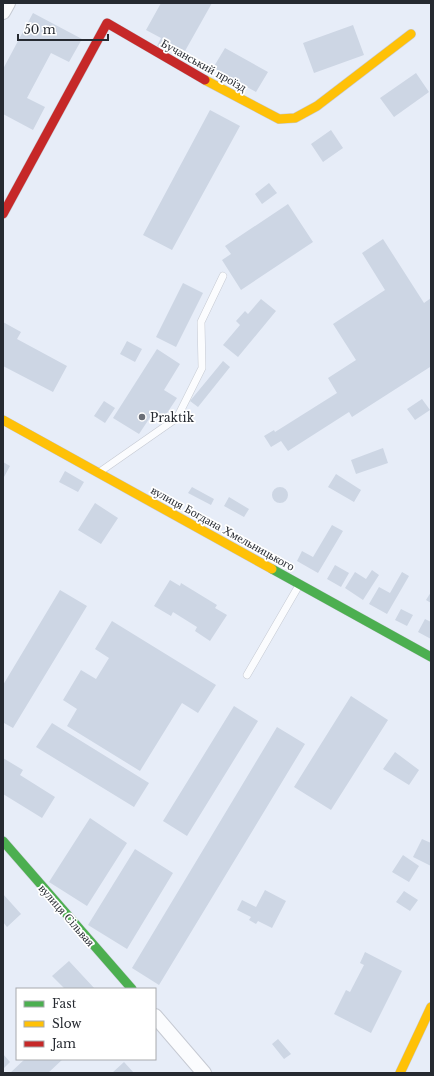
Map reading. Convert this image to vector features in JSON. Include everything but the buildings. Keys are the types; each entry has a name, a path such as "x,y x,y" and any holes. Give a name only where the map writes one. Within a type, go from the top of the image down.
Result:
{"main road":[{"name":"Бучанський проїзд","path":"3,214 106,23 214,86 279,118 295,118 317,106 411,34"},
{"name":"вулиця Богдана Хмельницького","path":"3,420 431,657"},
{"name":"вулиця Сільвая","path":"3,841 131,988"},
{"path":"400,1073 431,1007"}],"street":[{"path":"3,12 8,3"},
{"path":"156,1017 204,1073"}],"lane":[{"path":"98,472 177,418 202,368 201,322 223,276"},
{"path":"247,675 299,584"}],"traffic: fast":[{"path":"272,569 431,657"},
{"path":"3,841 131,988"}],"traffic: slow":[{"path":"205,80 279,119 295,118 317,106 411,34"},
{"path":"3,420 272,569"},
{"path":"400,1073 431,1007"}],"traffic: jam":[{"path":"3,214 107,23 205,80"}],"place":[{"name":"Praktik","path":"142,417"}]}
